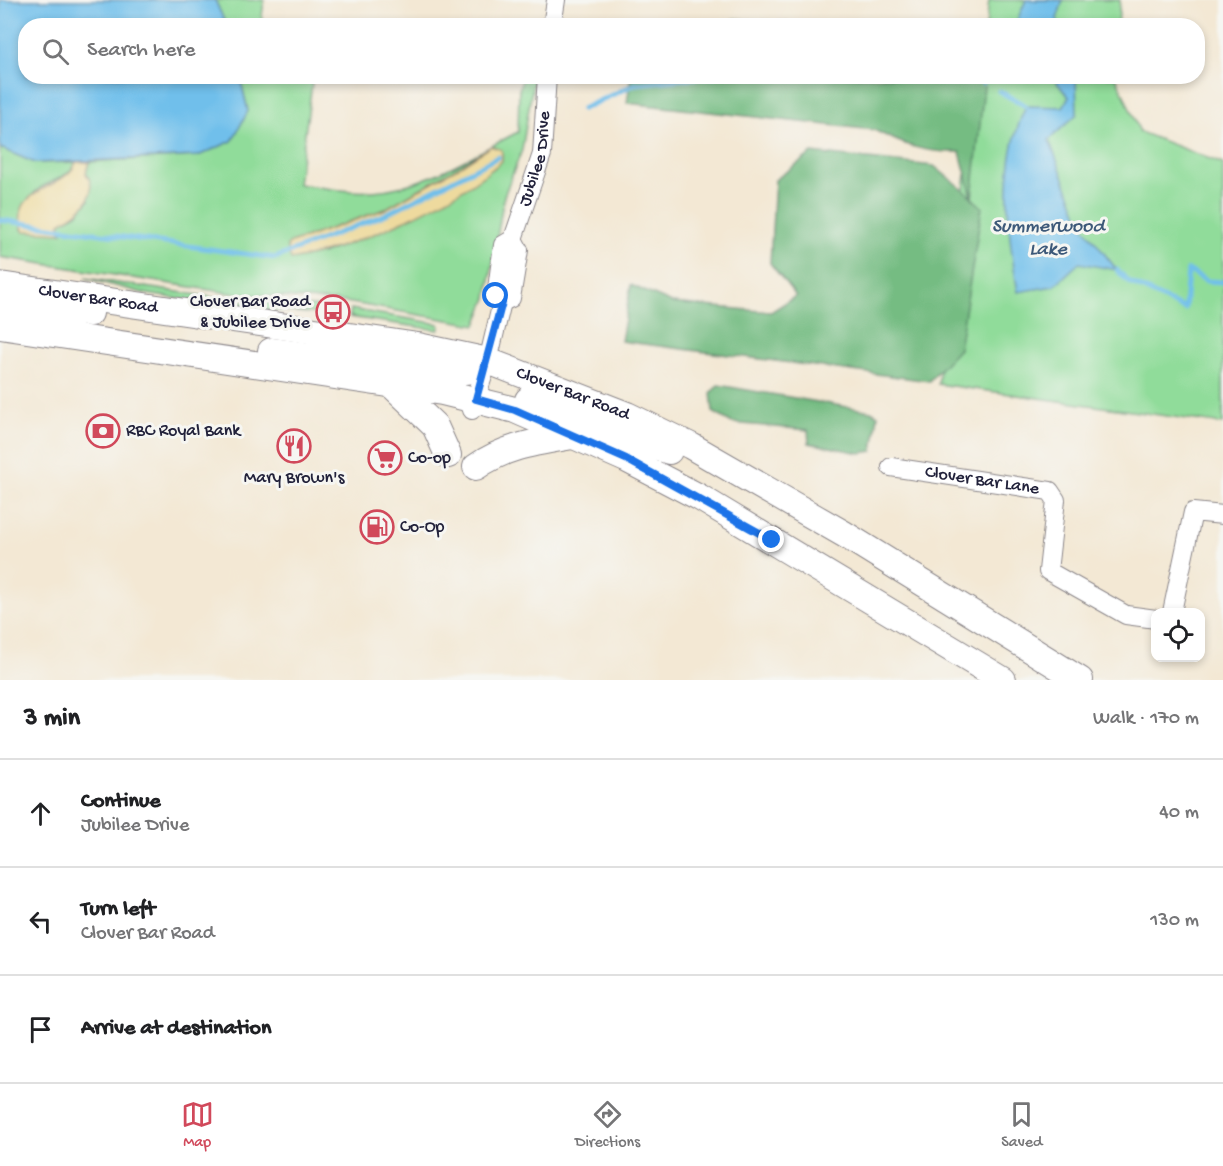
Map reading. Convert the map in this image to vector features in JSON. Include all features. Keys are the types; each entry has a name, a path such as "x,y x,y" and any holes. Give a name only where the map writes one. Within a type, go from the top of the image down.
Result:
{"main road":[{"name":"Clover Bar Road","path":"0,285 418,346 488,361 627,415 690,446 844,534 1080,680"},
{"path":"2,322 91,314 177,310"},
{"name":"Clover Bar Road","path":"2,322 127,347 392,385 474,405 515,410 626,459 699,497 1003,680"},
{"path":"127,347 259,349 452,373 475,370 488,361"},
{"path":"392,385 435,426 448,455"},
{"path":"474,405 497,394 519,396 748,479"},
{"path":"476,467 494,454 522,445 572,436"}],"street":[{"path":"553,18 556,0"},
{"name":"Jubilee Drive","path":"488,361 502,302 496,296 503,245 513,239 542,154 546,84"},
{"path":"474,405 488,361"},
{"name":"Clover Bar Lane","path":"891,467 1050,491 1056,500 1048,572 1126,615 1151,618"},
{"path":"1173,608 1193,512 1223,516"}],"green space":[{"path":"215,0 264,0 262,18 223,18"},
{"path":"989,0 1120,0 1119,18 987,18"},
{"path":"242,84 312,84 298,184 354,191 392,189 430,177 488,148 385,209 291,243 322,254 412,215 497,166 491,146 518,132 521,84 533,84 522,150 504,196 487,298 476,325 346,302 229,293 0,257 0,148 35,163 76,162 67,173 41,187 31,197 21,229 62,232 60,223 77,214 89,200 86,173 89,162 198,156 232,141 248,111"},
{"path":"630,84 984,84 972,198 982,207 959,349 929,381 621,341 631,285 672,303 771,312 796,296 770,263 775,180 812,153 934,166 972,197 960,152 916,147 874,130 627,103"},
{"path":"978,84 1119,84 1140,132 1223,164 1223,424 938,384"},
{"path":"85,278 238,301 340,308 335,315 231,307 147,294"},
{"path":"351,309 439,324 440,327 438,330 350,317"},
{"path":"718,385 871,411 878,415 873,451 860,453 809,443 808,430 732,423 713,412 711,393"}],"sand":[{"path":"491,146 502,150 502,161 482,177 431,208 344,245 291,260 287,246 291,243 385,209"},
{"path":"76,162 89,162 86,173 91,190 86,203 60,223 61,233 23,231 21,216 24,205 40,190 61,179"}],"water":[{"path":"0,0 215,0 223,18 18,18 18,84 242,84 248,111 232,141 198,156 35,163 0,148"},
{"path":"1026,0 1063,0 1057,18 1018,18"},
{"name":"Summerwood Lake","path":"1058,84 1076,84 1077,114 1049,140 1082,225 1117,270 1079,263 1054,286 1018,292 1011,245 1008,198 1009,174 1017,128 1026,106 1063,107 1069,97"}],"waterway":[{"path":"582,109 635,84"},
{"path":"999,91 1026,106"},
{"path":"0,220 275,258 384,215 498,157"},
{"path":"1117,270 1129,282 1185,309 1188,270 1207,281 1223,282"}],"place":[{"name":"Clover Bar Road & Jubilee Drive","path":"333,312"},
{"name":"RBC Royal Bank","path":"103,431"},
{"name":"Mary Brown's","path":"294,446"},
{"name":"Co-op","path":"385,458"},
{"name":"Co-Op","path":"377,527"}],"route":[{"path":"496,296 502,302 476,399 515,410 626,459 699,497 772,540"}]}
